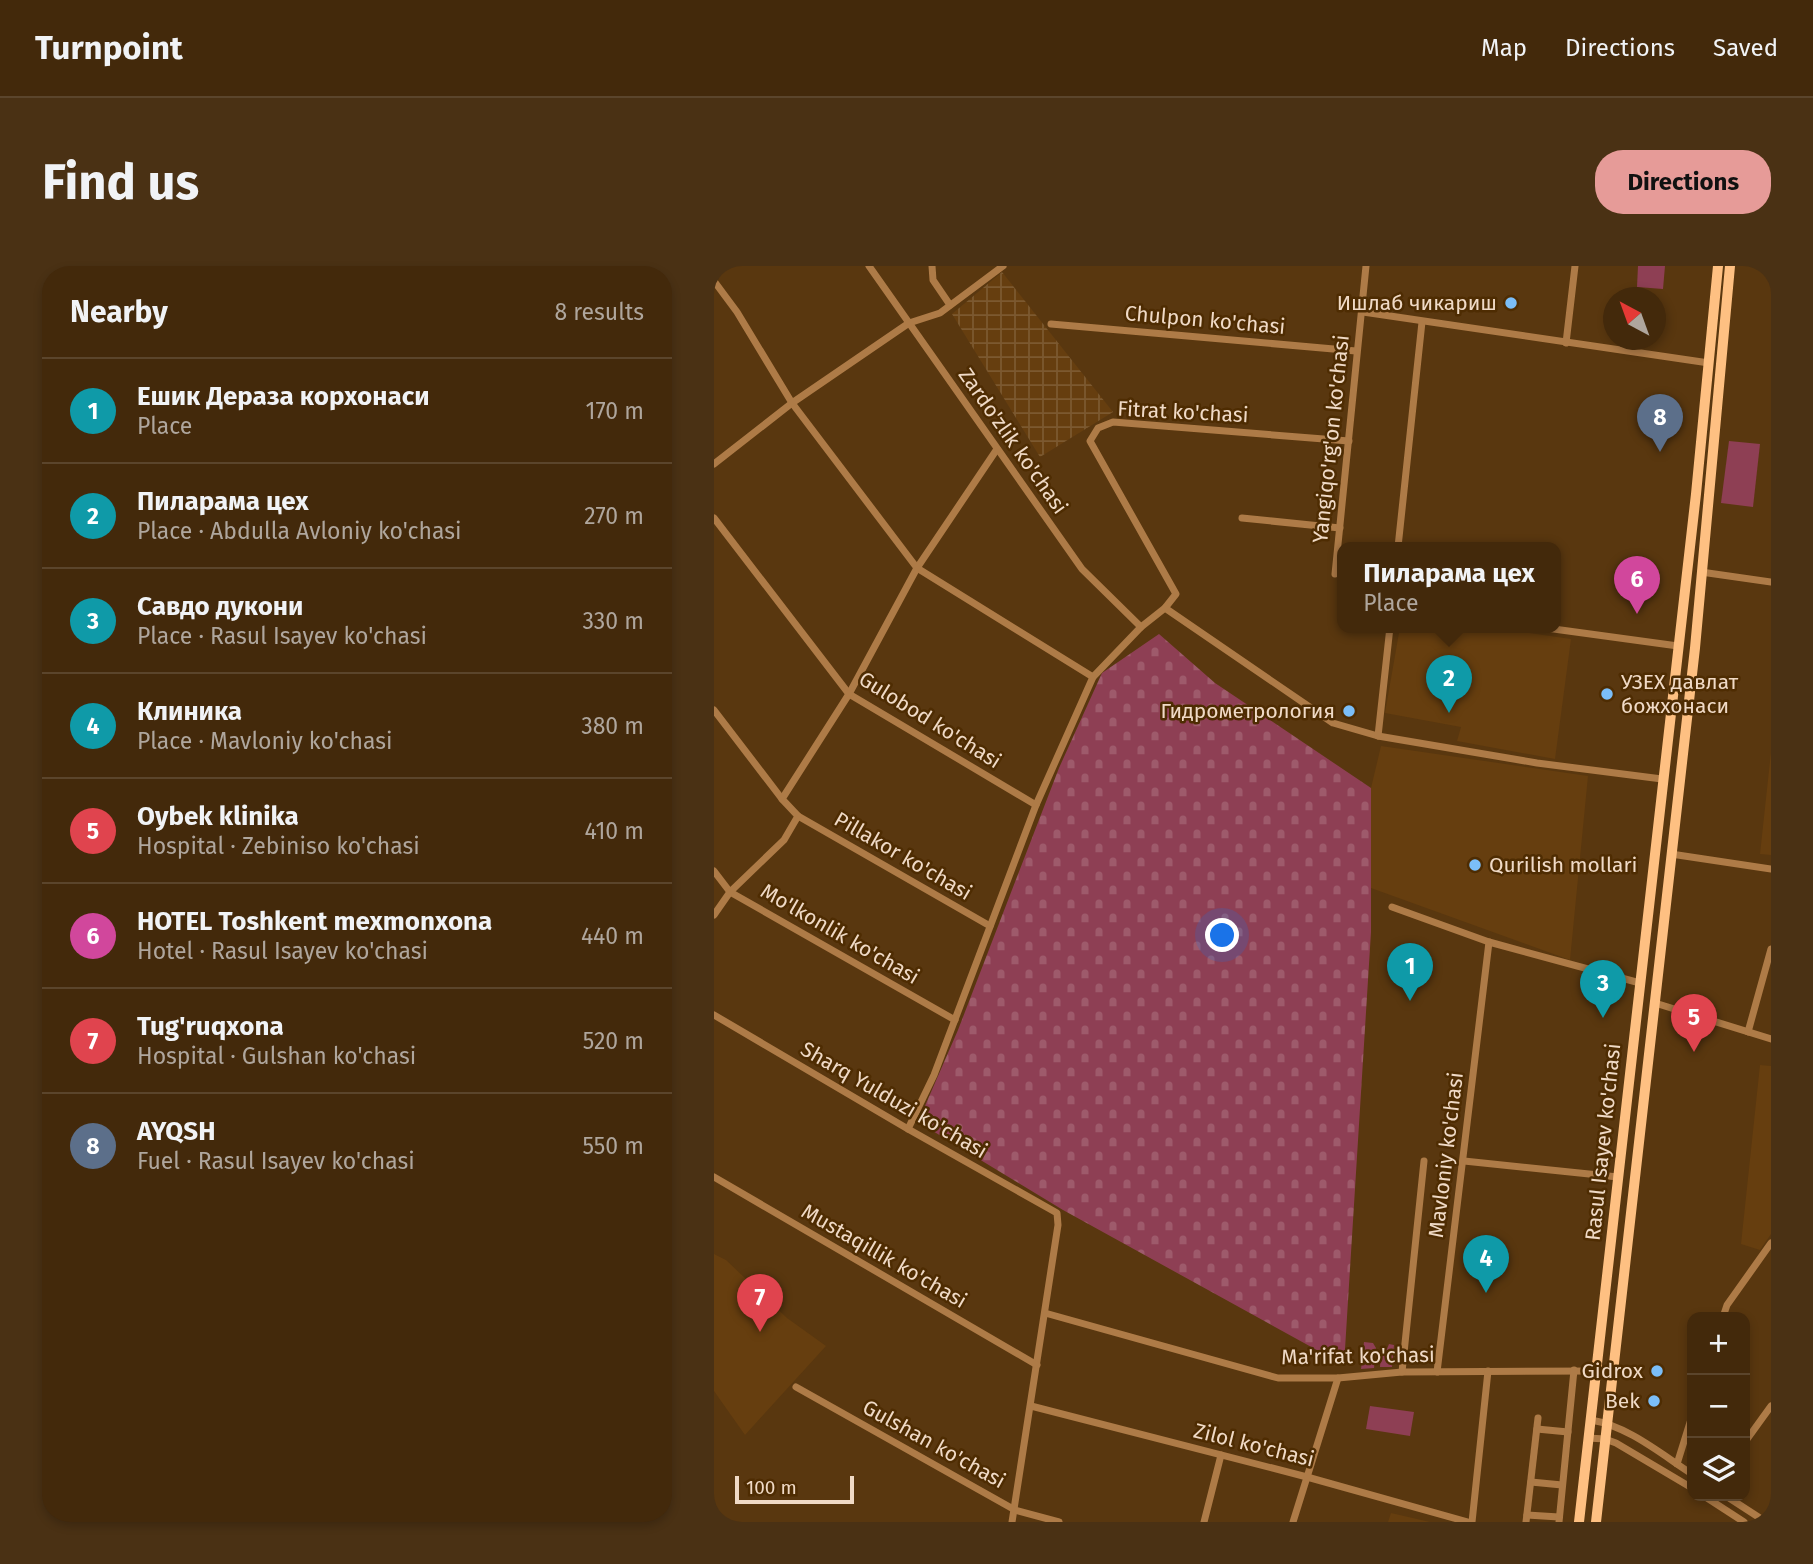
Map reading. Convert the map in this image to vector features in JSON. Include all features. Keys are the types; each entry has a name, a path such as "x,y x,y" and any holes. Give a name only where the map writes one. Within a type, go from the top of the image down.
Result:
{"main road":[{"name":"Rasul Isayev ko'chasi","path":"1579,1522 1718,266"},
{"name":"Rasul Isayev ko'chasi","path":"1596,1522 1695,648 1730,266"},
{"path":"1678,646 1695,648"}],"street":[{"name":"Zardo'zlik ko'chasi","path":"869,266 1082,569 1141,627"},
{"path":"932,266 933,280 950,306"},
{"path":"714,464 792,403 909,323 940,313 1003,266"},
{"name":"Yangiqo'rg'on ko'chasi","path":"1338,542 1366,266"},
{"path":"1566,343 1575,266"},
{"path":"714,281 737,312 792,403 917,568 1093,677"},
{"path":"1363,312 1709,363"},
{"path":"1399,542 1422,322"},
{"name":"Chulpon ko'chasi","path":"1051,324 1356,351"},
{"name":"Fitrat ko'chasi","path":"1165,608 1176,594 1090,441 1098,428 1113,422 1349,441"},
{"path":"714,710 782,799 849,694 917,568 997,449"},
{"name":"Gulobod ko'chasi","path":"714,518 849,694 1036,805"},
{"path":"1242,518 1340,528"},
{"name":"Yangiqo'rg'on ko'chasi","path":"1335,574 1337,556"},
{"path":"1701,572 1771,582"},
{"path":"908,1129 934,1076 1036,805 1093,677 1141,627 1165,608 1333,723 1378,736 1537,763 1662,779"},
{"path":"1561,630 1678,646"},
{"path":"1378,736 1389,633"},
{"name":"Pillakor ko'chasi","path":"782,799 798,816 990,926"},
{"path":"714,915 730,892 784,840 798,816"},
{"path":"1671,854 1771,869"},
{"name":"Mo'lkonlik ko'chasi","path":"714,871 730,892 955,1020"},
{"path":"1392,907 1489,942 1640,983"},
{"name":"Mavloniy ko'chasi","path":"1437,1372 1489,942"},
{"path":"1748,1032 1771,949"},
{"path":"1655,1003 1771,1039"},
{"name":"Sharq Yulduzi ko'chasi","path":"714,1015 1057,1213 1058,1225 1045,1313"},
{"path":"1402,1372 1424,1161"},
{"path":"1464,1161 1618,1177"},
{"name":"Mustaqillik ko'chasi","path":"714,1177 1037,1365"},
{"path":"1725,1312 1771,1243"},
{"path":"1012,1522 1045,1313"},
{"name":"Ma'rifat ko'chasi","path":"1045,1313 1278,1378 1338,1378 1402,1372 1597,1371"},
{"path":"1538,1418 1526,1518 1559,1520 1574,1370"},
{"path":"1470,1522 1488,1371"},
{"path":"1293,1522 1338,1378"},
{"name":"Gulshan ko'chasi","path":"796,1387 1015,1510 1059,1522"},
{"name":"Zilol ko'chasi","path":"1031,1406 1470,1522"},
{"path":"1748,1438 1771,1406"},
{"path":"1591,1420 1606,1422 1687,1471"},
{"path":"1537,1429 1568,1432"},
{"path":"1673,1476 1680,1471 1678,1465 1687,1434"},
{"path":"1588,1438 1616,1443 1687,1485"},
{"path":"1204,1522 1222,1455"},
{"path":"1531,1482 1562,1485"},
{"path":"1712,1501 1744,1522"},
{"path":"1734,1501 1766,1522"}],"shaded area":[{"path":"1002,272 1113,412 1040,457 952,314"},
{"path":"1399,633 1528,633 1571,639 1555,759 1457,741 1461,727 1385,713"},
{"name":"Qurilish mollari","path":"1381,746 1588,776 1570,960 1371,888 1371,788"},
{"path":"1771,752 1771,855 1760,854"},
{"path":"1760,1065 1771,1066 1771,1234 1760,1250 1741,1244"},
{"path":"714,1254 726,1260 787,1318 826,1346 745,1435 714,1391"},
{"path":"1391,1513 1430,1522 1388,1522"}],"green space":[{"path":"1638,266 1665,266 1663,287 1637,287"},
{"path":"1729,441 1760,444 1753,507 1721,503"},
{"path":"1159,634 1215,683 1371,788 1371,932 1344,1365 1063,1210 918,1122 958,1030 1059,768 1102,673"},
{"path":"1364,1342 1373,1343 1376,1348 1374,1368 1361,1369"},
{"path":"1389,1344 1394,1345 1392,1367 1380,1367 1381,1350 1387,1349"},
{"path":"1370,1406 1414,1412 1410,1436 1366,1429"}],"place":[{"name":"Ишлаб чикариш","path":"1511,303"},
{"name":"AYQSH","path":"1660,452"},
{"name":"HOTEL Toshkent mexmonxona","path":"1637,614"},
{"name":"УЗЕХ давлат божхонаси","path":"1607,694"},
{"name":"Гидрометрология","path":"1349,711"},
{"name":"Пиларама цех","path":"1449,713"},
{"name":"Qurilish mollari","path":"1475,865"},
{"name":"Ешик Дераза корхонаси","path":"1410,1001"},
{"name":"Савдо дукони","path":"1603,1018"},
{"name":"Oybek klinika","path":"1694,1052"},
{"name":"Клиника","path":"1486,1293"},
{"name":"Tug'ruqxona","path":"760,1332"},
{"name":"Gidrox","path":"1657,1371"},
{"name":"Bek","path":"1654,1401"}]}
